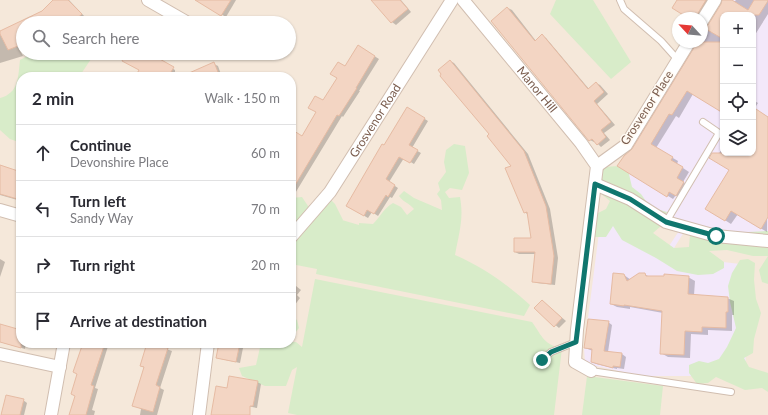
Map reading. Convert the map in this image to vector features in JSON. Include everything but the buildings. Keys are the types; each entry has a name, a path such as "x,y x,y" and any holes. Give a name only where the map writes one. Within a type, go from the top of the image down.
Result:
{"street":[{"path":"148,0 176,16"},
{"name":"Grosvenor Road","path":"296,231 330,192 452,0"},
{"name":"Manor Hill","path":"463,0 581,143 597,166"},
{"path":"708,12 715,0"},
{"name":"Grosvenor Place","path":"597,166 626,145 685,48"},
{"path":"591,371 575,362 576,342 597,166"},
{"path":"595,184 630,199 666,222 716,236 768,241"},
{"path":"0,210 16,215"},
{"path":"51,415 63,348"},
{"path":"199,415 207,348"},
{"path":"0,354 60,367"}],"lane":[{"path":"620,0 624,9 661,41 678,60"},
{"path":"666,222 719,133 703,122"},
{"path":"542,360 551,352 576,342"},
{"path":"591,371 732,392"}],"shaded area":[{"path":"0,0 768,0 768,415 0,415"},
{"path":"724,0 768,0 768,246 684,232 674,248 723,262 749,265 745,376 645,376 596,366 585,362 584,349 601,217 669,246 681,228 610,183 693,48 708,48 708,25"}],"green space":[{"path":"556,0 593,0 631,62 611,79 550,14"},
{"path":"20,60 90,60 82,72 19,72"},
{"path":"16,84 16,141 10,139 0,130 0,98 6,96"},
{"path":"454,144 465,146 469,173 462,190 450,188 445,192 449,198 460,197 461,219 455,255 495,277 530,305 524,316 316,274 317,269 296,265 296,198 302,197 310,209 331,200 335,204 342,220 359,225 359,223 373,224 384,210 393,203 401,207 407,215 414,209 399,196 404,191 414,198 442,210 441,200 437,194 440,190 438,183 446,172 444,162 446,150"},
{"path":"619,166 628,170 632,187 641,194 650,207 667,212 661,226 653,233 674,248 689,247 690,235 697,227 726,232 768,231 768,256 753,256 727,250 709,251 724,262 724,268 713,274 698,275 677,271 622,240 613,226 606,237 591,237 594,215 606,209 610,201 600,193 594,179 603,167"},
{"path":"768,256 768,284 762,282 759,270"},
{"path":"748,259 755,263 754,280 756,299 761,313 754,339 753,353 744,358 749,367 768,373 768,392 762,388 745,390 716,377 708,383 697,384 689,373 689,365 699,361 708,363 719,359 727,347 736,328 728,286 732,273 740,260"},
{"path":"315,279 532,322 547,342 556,347 562,348 554,415 297,415 288,413 297,367 292,370 286,386 265,386 242,376 239,368 256,365 260,348 296,348 296,342 302,347"},
{"path":"296,319 297,320 299,328 296,332"},
{"path":"587,376 663,386 660,415 582,415"}],"route":[{"path":"542,360 551,352 576,342 595,184 630,199 666,222 716,236"}]}
